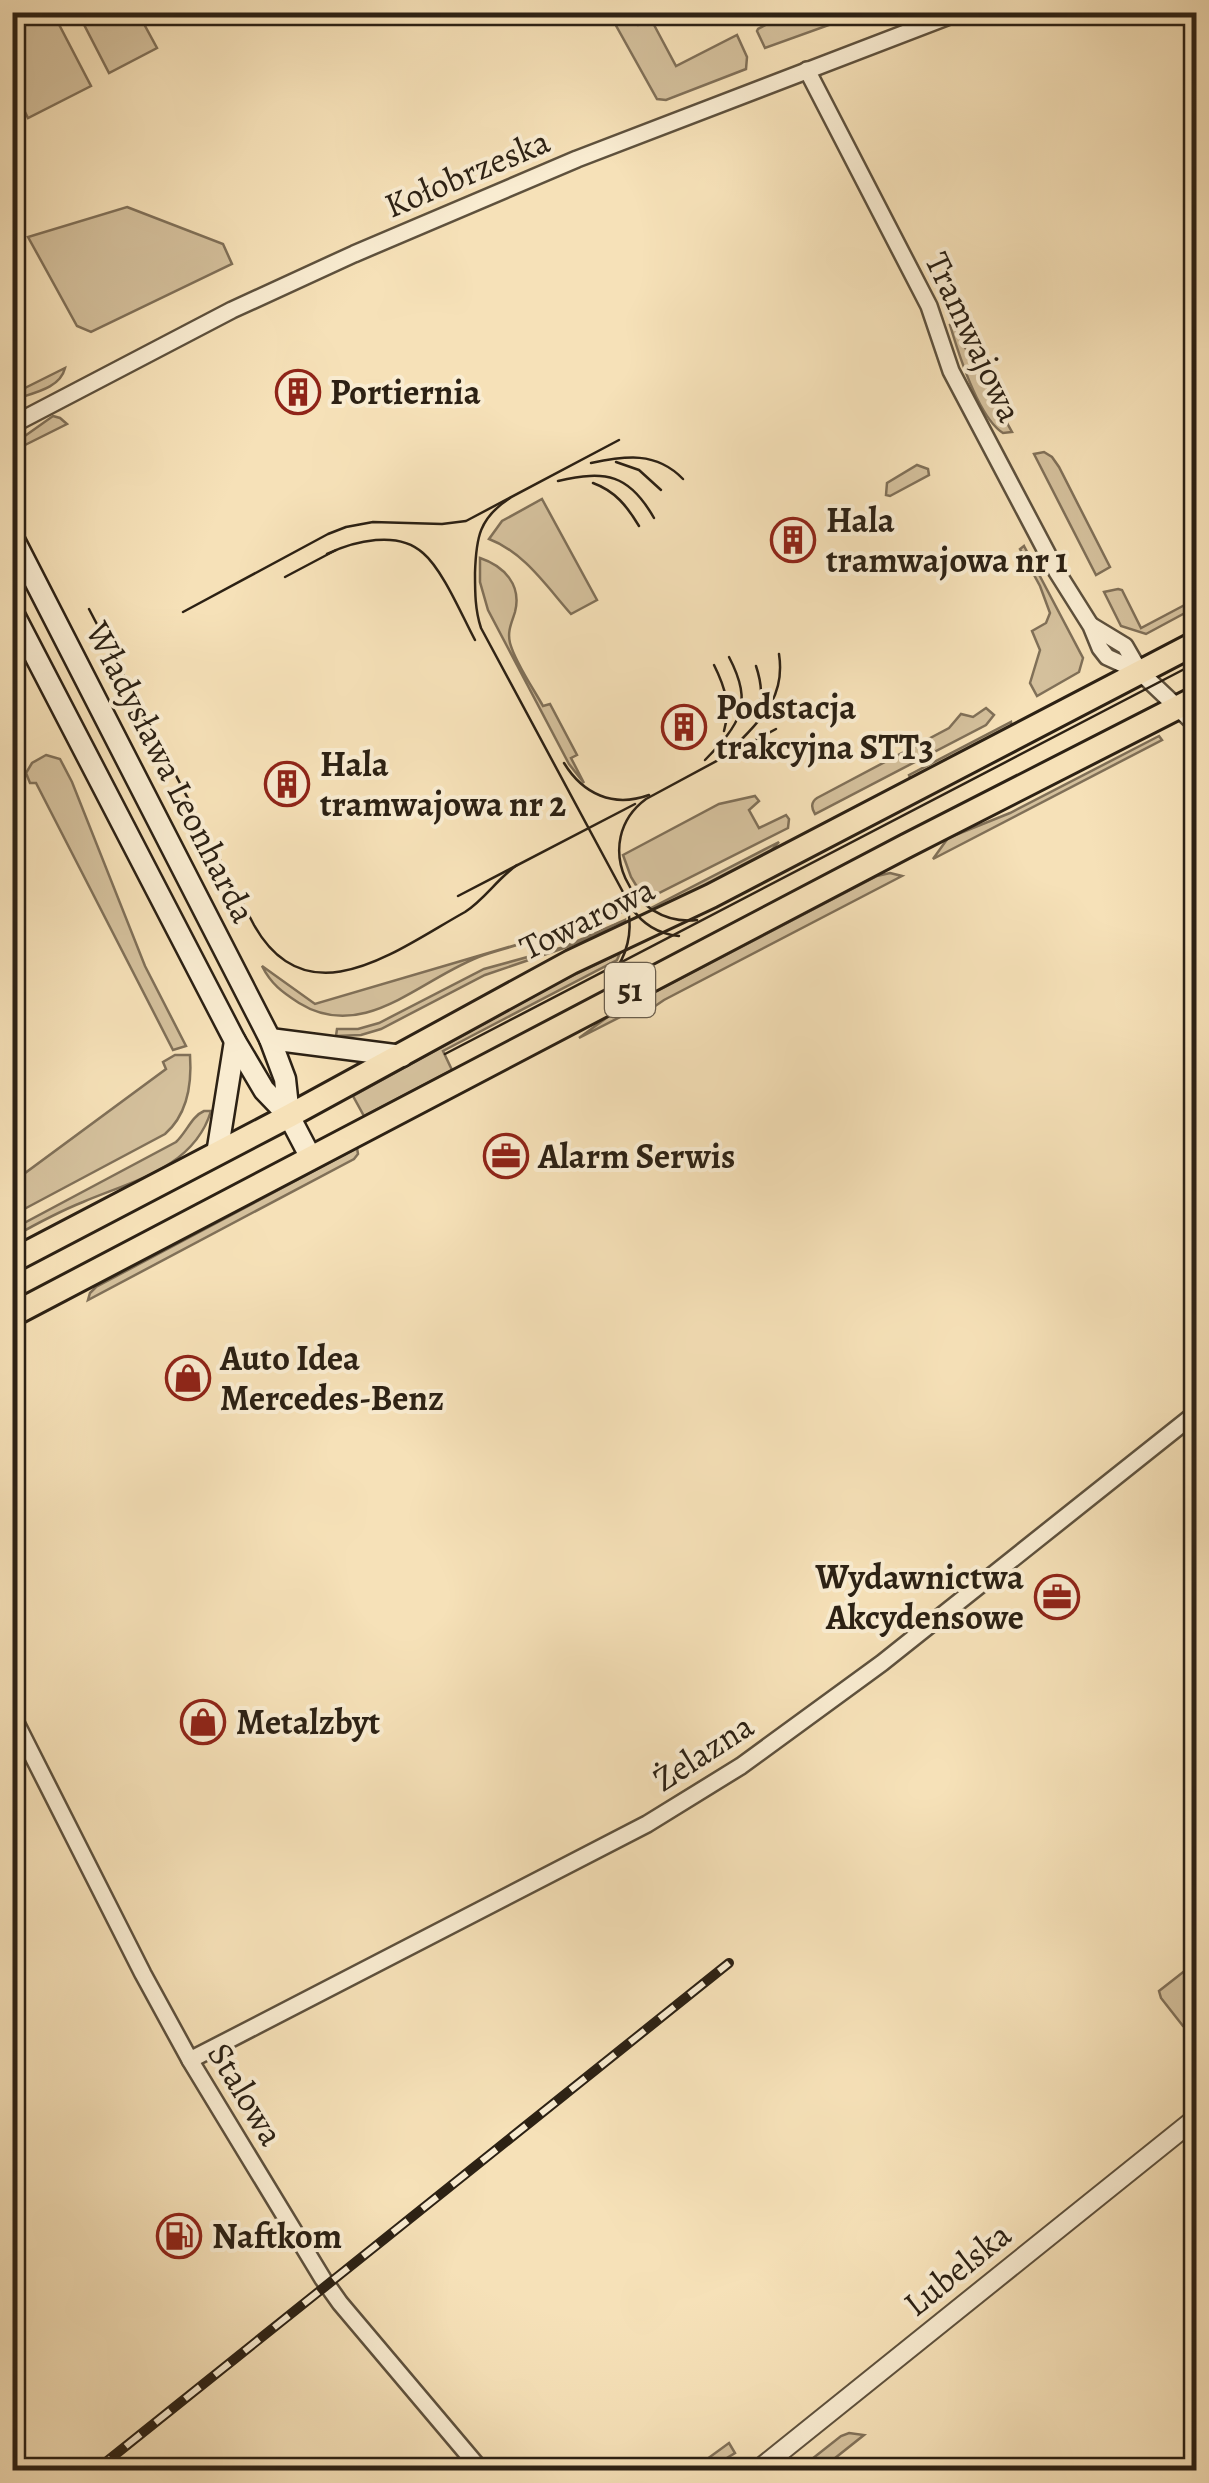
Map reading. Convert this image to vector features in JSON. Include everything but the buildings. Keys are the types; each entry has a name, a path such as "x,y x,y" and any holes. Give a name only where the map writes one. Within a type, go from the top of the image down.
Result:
{"main road":[{"name":"Władysława Leonharda","path":"12,536 270,1039 285,1079 289,1116"},
{"name":"Władysława Leonharda","path":"12,611 235,1042 264,1090 289,1116 311,1158"},
{"name":"Towarowa","path":"12,1261 402,1056 571,962 711,896 1196,643"},
{"name":"51","path":"12,1315 872,864 1188,703"},
{"path":"270,1039 402,1056"},
{"path":"217,1154 235,1042"}],"street":[{"name":"Kołobrzeska","path":"12,424 232,310 354,254 577,159 953,14"},
{"name":"Tramwajowa","path":"806,70 929,306 951,371 1057,572 1091,626 1125,646 1140,672 1188,703 1196,724"},
{"name":"Żelazna","path":"190,2060 646,1824 742,1766 882,1664 1196,1412"},
{"name":"Stalowa","path":"12,1716 190,2060 327,2286 481,2470"},
{"name":"Lubelska","path":"758,2470 1196,2118"}],"shaded area":[{"path":"13,12 53,13 91,86 28,118 13,88"},
{"path":"78,13 138,13 157,48 109,73"},
{"path":"609,13 631,13 638,25 653,23 676,66 737,35 747,57 746,69 666,100 657,99"},
{"path":"786,14 840,21 765,48 758,29"},
{"path":"127,207 223,244 232,264 91,332 77,326 28,237"},
{"path":"952,324 1012,432 1003,433 986,414 958,351"},
{"path":"65,368 51,386 13,400 13,394"},
{"path":"53,416 67,424 19,448 15,443"},
{"path":"1044,452 1059,467 1110,567 1096,575 1034,454"},
{"path":"917,465 928,469 929,475 886,495 887,483"},
{"path":"542,499 597,600 571,614 524,561 489,539 502,521"},
{"path":"1024,546 1083,658 1079,672 1037,696 1030,683 1040,650 1032,631 1046,623 1050,613 1020,549"},
{"path":"480,558 497,566 513,585 516,602 509,634 512,650 543,706 550,704 577,755 571,758 584,783 569,764 488,610 480,582"},
{"path":"1118,589 1141,628 1196,599 1196,607 1146,634 1121,626 1104,592"},
{"path":"986,708 994,715 986,725 815,814 812,805 817,798 949,728 961,714 973,717"},
{"path":"1011,722 1012,728 911,780 909,775"},
{"path":"1159,736 1162,740 933,859 948,838 1010,813"},
{"path":"46,755 60,759 72,782 145,966 186,1046 173,1050 36,783 30,783 26,773 32,763"},
{"path":"755,796 759,801 749,810 759,828 786,815 788,828 645,900 623,855 719,804"},
{"path":"779,842 768,854 660,911 653,907"},
{"path":"877,876 902,876 645,1013 630,1012 579,1038 609,1016"},
{"path":"622,908 624,911 589,925 484,955 393,1002 347,1016 323,1014 299,1003 269,978 262,966 315,1004 597,921"},
{"path":"625,920 617,927 564,948 485,975 381,1029 336,1036 337,1029 379,1023 484,969 564,947"},
{"path":"620,953 617,960 443,1051 452,1070 364,1116 353,1096 565,979"},
{"path":"175,1055 190,1055 189,1087 184,1108 165,1134 13,1215 13,1182 166,1069 163,1062"},
{"path":"204,1111 211,1111 203,1130 176,1159 13,1237 13,1229 176,1142"},
{"path":"357,1148 354,1159 88,1300 96,1287"},
{"path":"1196,1962 1196,2018 1183,2026 1159,1991"},
{"path":"864,2435 820,2470 798,2470 841,2436"},
{"path":"729,2443 735,2453 707,2470 692,2470"}],"tram line":[{"path":"183,612 328,534 373,522 466,521 619,440"},
{"path":"591,463 640,458 662,464 683,479"},
{"path":"616,462 639,470 661,490"},
{"path":"558,481 590,476 615,479 635,492 654,518"},
{"path":"593,483 620,500 639,526"},
{"path":"510,498 492,513 478,539 475,587 481,628 631,907 652,928 679,936"},
{"path":"327,554 376,540 413,546 438,570 475,640"},
{"path":"285,577 336,550"},
{"path":"89,609 254,925 276,954 300,969 327,973 383,958 465,912 517,865"},
{"path":"740,741 758,722 776,692 779,654"},
{"path":"705,760 740,713 741,688 729,657"},
{"path":"445,1054 1196,663"},
{"path":"714,665 726,697 724,731"},
{"path":"756,666 761,692 757,717"},
{"path":"697,920 674,919 653,910 625,878 620,858 621,837 629,817 646,799 776,729"},
{"path":"564,763 580,783 600,796 623,800 649,795"},
{"path":"458,896 635,804"},
{"path":"617,968 629,936 626,901"}],"railway":[{"path":"96,2470 729,1963"}],"place":[{"name":"Portiernia","path":"298,392"},
{"name":"Hala tramwajowa nr 1","path":"793,540"},
{"name":"Podstacja trakcyjna STT3","path":"684,727"},
{"name":"Hala tramwajowa nr 2","path":"287,784"},
{"name":"Alarm Serwis","path":"506,1156"},
{"name":"Auto Idea Mercedes-Benz","path":"188,1378"},
{"name":"Wydawnictwa Akcydensowe","path":"1057,1597"},
{"name":"Metalzbyt","path":"203,1722"},
{"name":"Naftkom","path":"179,2236"}]}
